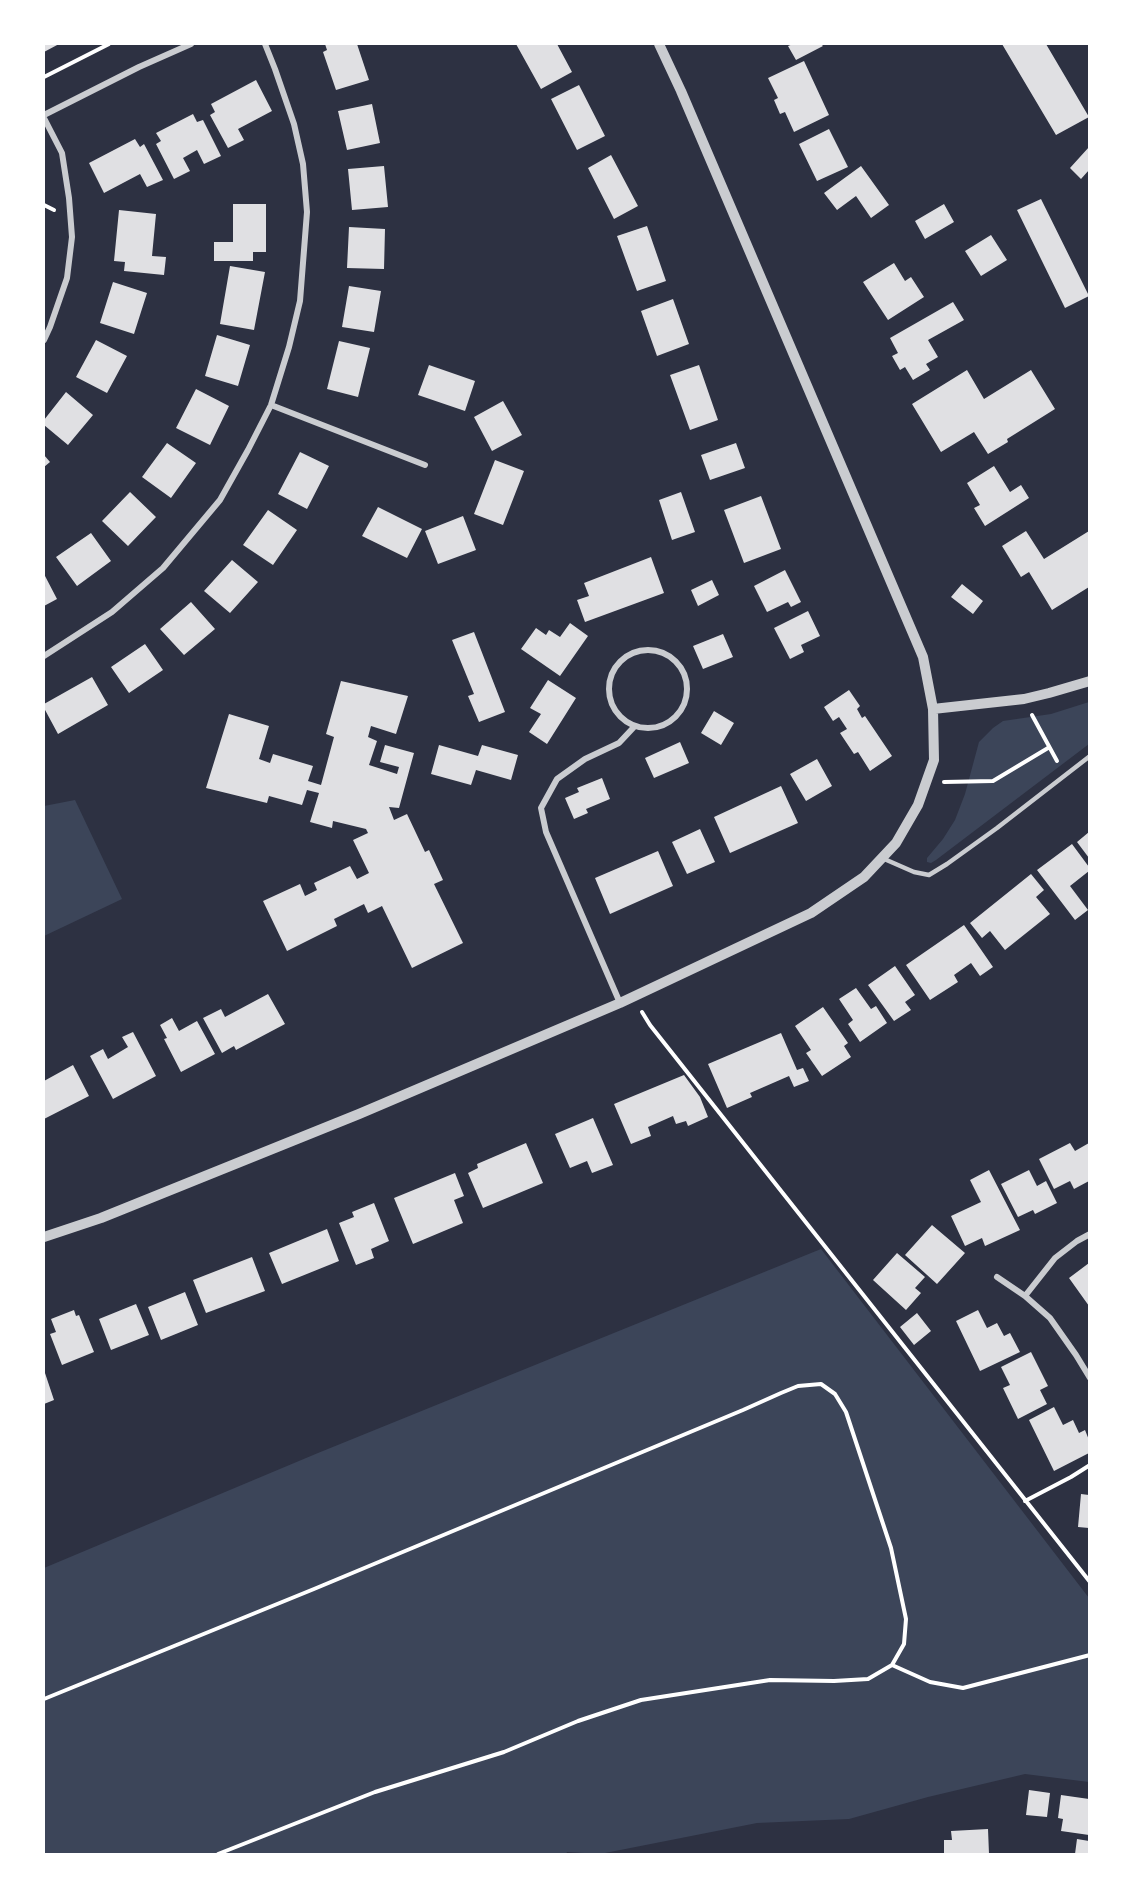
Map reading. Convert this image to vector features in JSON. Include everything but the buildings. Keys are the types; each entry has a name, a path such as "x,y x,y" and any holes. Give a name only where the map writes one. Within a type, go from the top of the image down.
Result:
{"street":[{"path":"44,340 67,279 72,237 62,153 44,117 139,67 191,44"},
{"path":"44,657 112,612 163,568 220,500 271,405 300,301 307,212 303,164 294,124 265,44"},
{"path":"44,1237 101,1218 242,1162 620,1003 811,914 864,877 896,843 918,805 934,759 933,709 923,657 659,44"},
{"path":"271,405 425,465"},
{"path":"641,649 662,651 679,663 687,682 685,703 673,720 654,728 634,727 617,715 612,705 608,696 610,675 622,658 641,649"},
{"path":"933,709 1024,699 1089,681"},
{"path":"620,1003 546,832 541,808 557,779 585,759 620,743 634,727"},
{"path":"1025,1296 1055,1258 1089,1234"},
{"path":"997,1277 1025,1296 1050,1318 1089,1378"}],"lane":[{"path":"882,858 914,872 929,875 997,828 1089,756"}],"path":[{"path":"44,78 109,44"},
{"path":"1024,699 1048,748 1065,774"},
{"path":"926,782 993,781 1048,748"},
{"path":"632,997 650,1025 1089,1582"},
{"path":"44,1699 314,1589 798,1386 821,1384 835,1394 846,1412 891,1548 906,1618 904,1644 892,1665 868,1679 770,1680 641,1700 578,1720 504,1752 375,1792 218,1854"},
{"path":"1025,1501 1089,1465"},
{"path":"892,1665 930,1682 963,1688 1089,1655"}],"shaded area":[{"path":"1089,702 1089,744 936,860 931,863 927,862 927,858 955,820 965,794 979,742 993,728 1003,721 1051,714"},
{"path":"75,800 122,899 44,936 44,806"},
{"path":"821,1249 1089,1598 1089,1782 1025,1774 849,1819 757,1823 600,1854 567,1852 566,1854 44,1854 44,1568 318,1453"}]}
